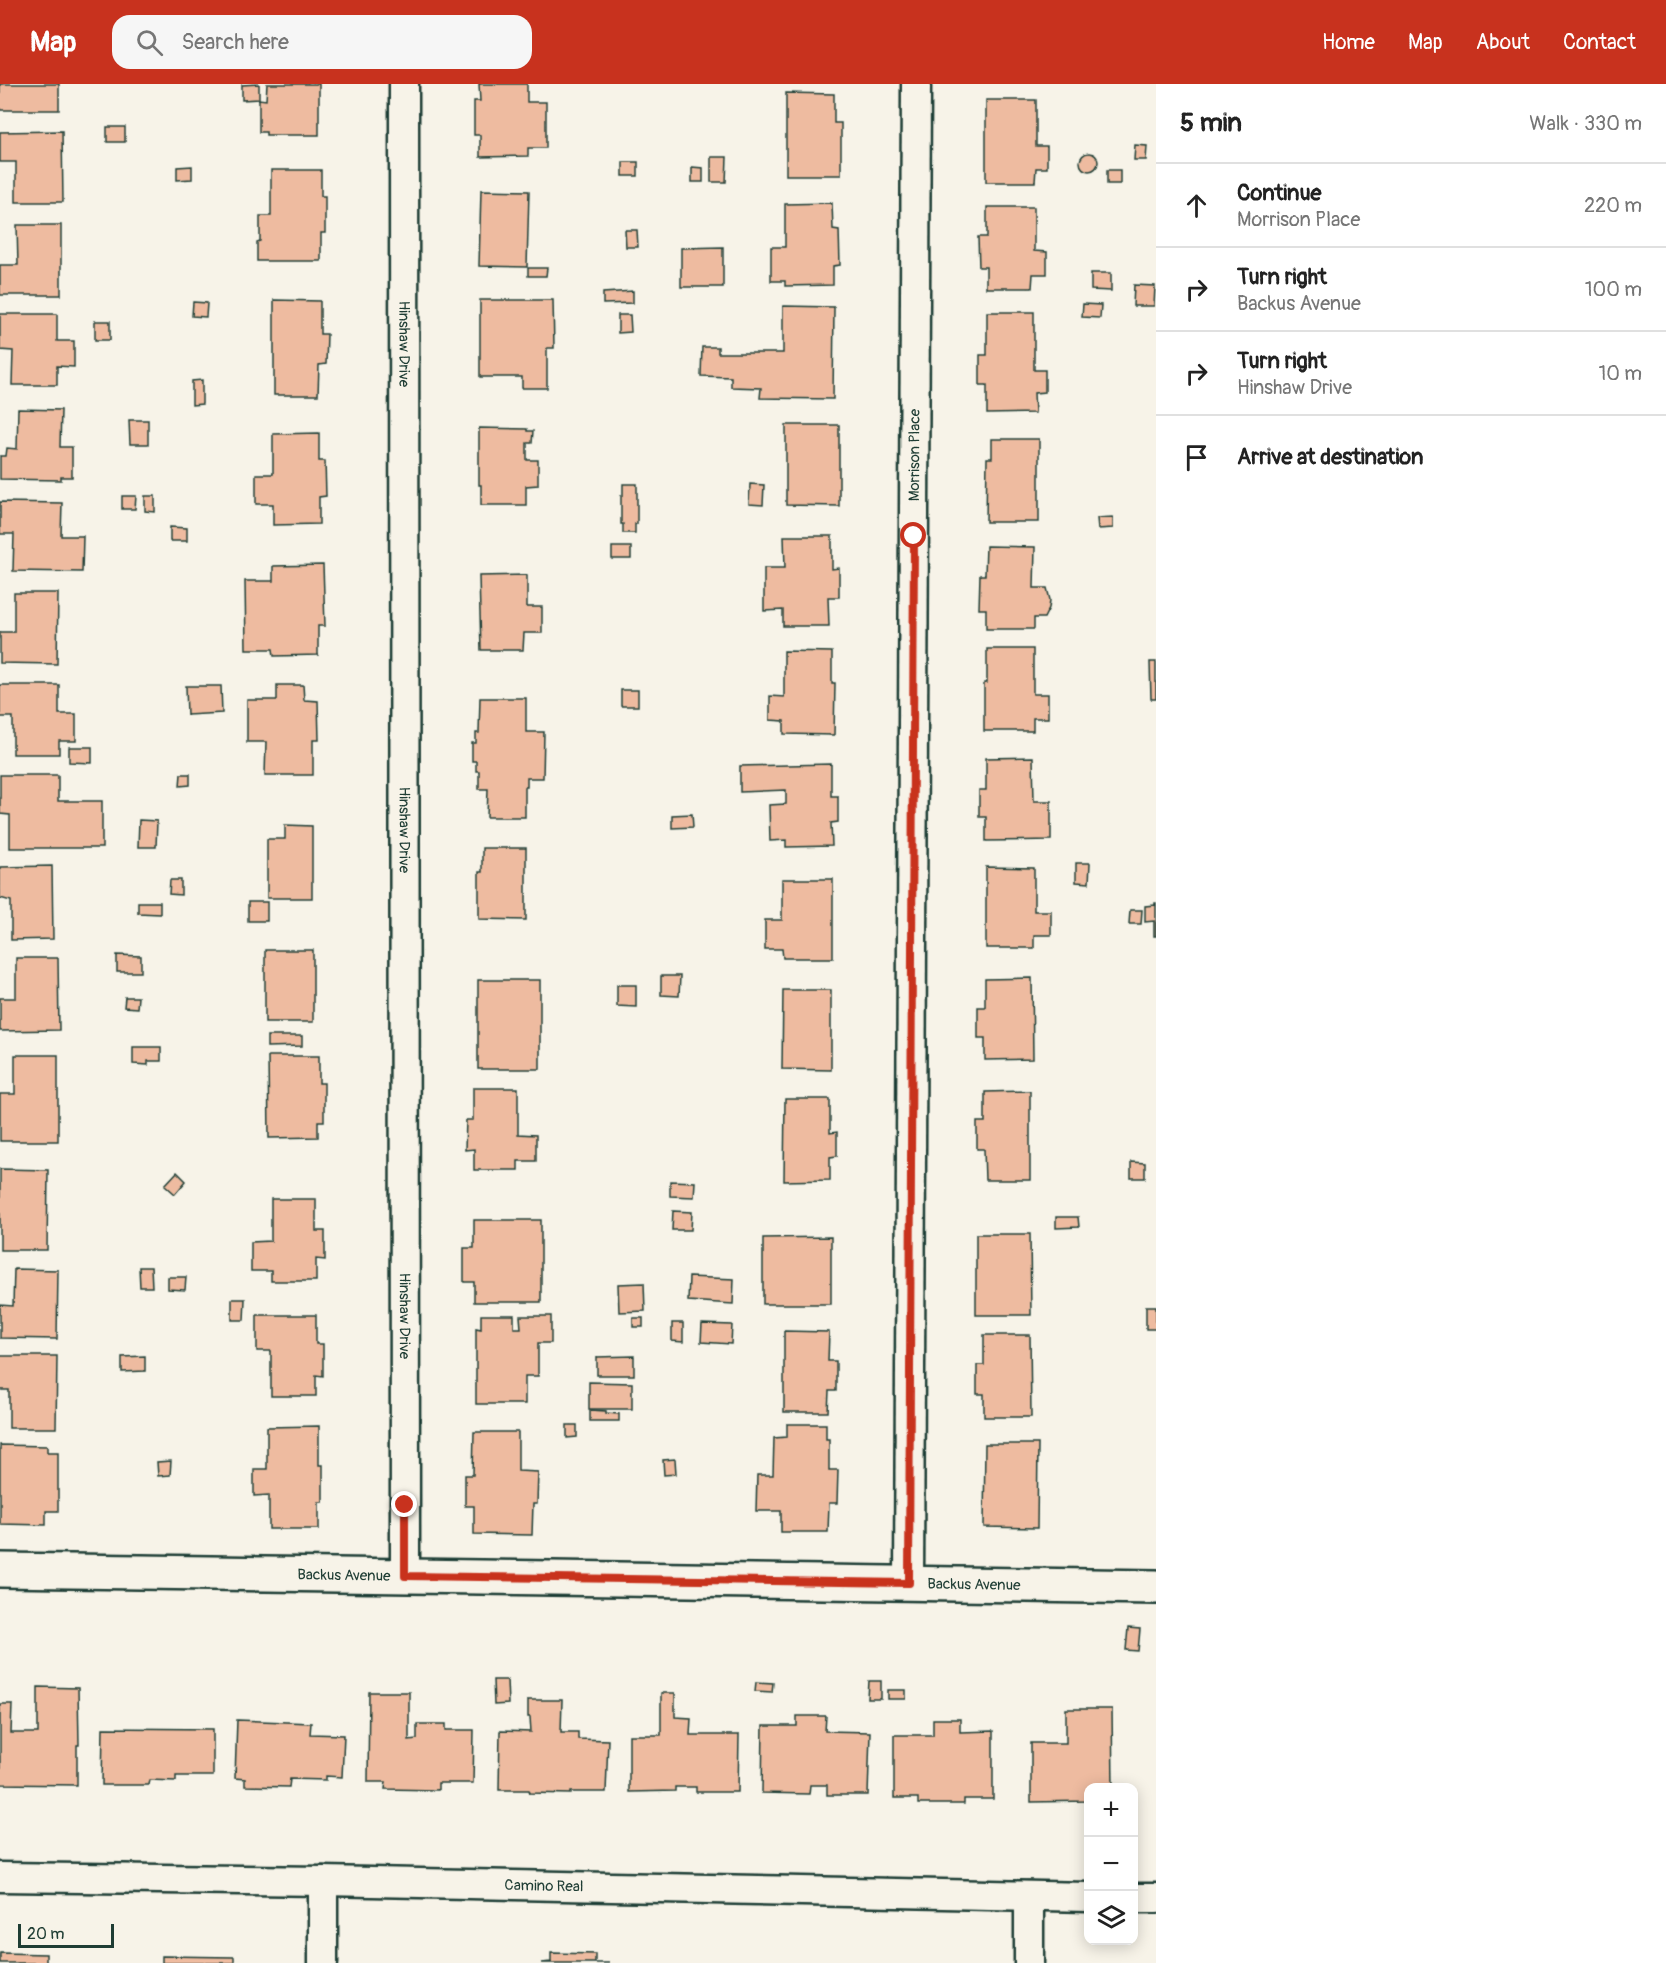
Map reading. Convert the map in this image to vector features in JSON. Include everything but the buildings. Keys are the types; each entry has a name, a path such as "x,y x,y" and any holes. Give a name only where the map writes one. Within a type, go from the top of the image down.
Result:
{"street":[{"name":"Hinshaw Drive","path":"404,84 405,1576"},
{"name":"Morrison Place","path":"909,1583 916,84"},
{"name":"Backus Avenue","path":"0,1570 1156,1587"},
{"name":"Camino Real","path":"0,1876 1084,1897"},
{"path":"323,1881 323,1963"},
{"path":"1029,1896 1029,1963"},
{"path":"1138,1898 1156,1898"}],"route":[{"path":"405,1505 405,1576 909,1583 914,536"}]}
